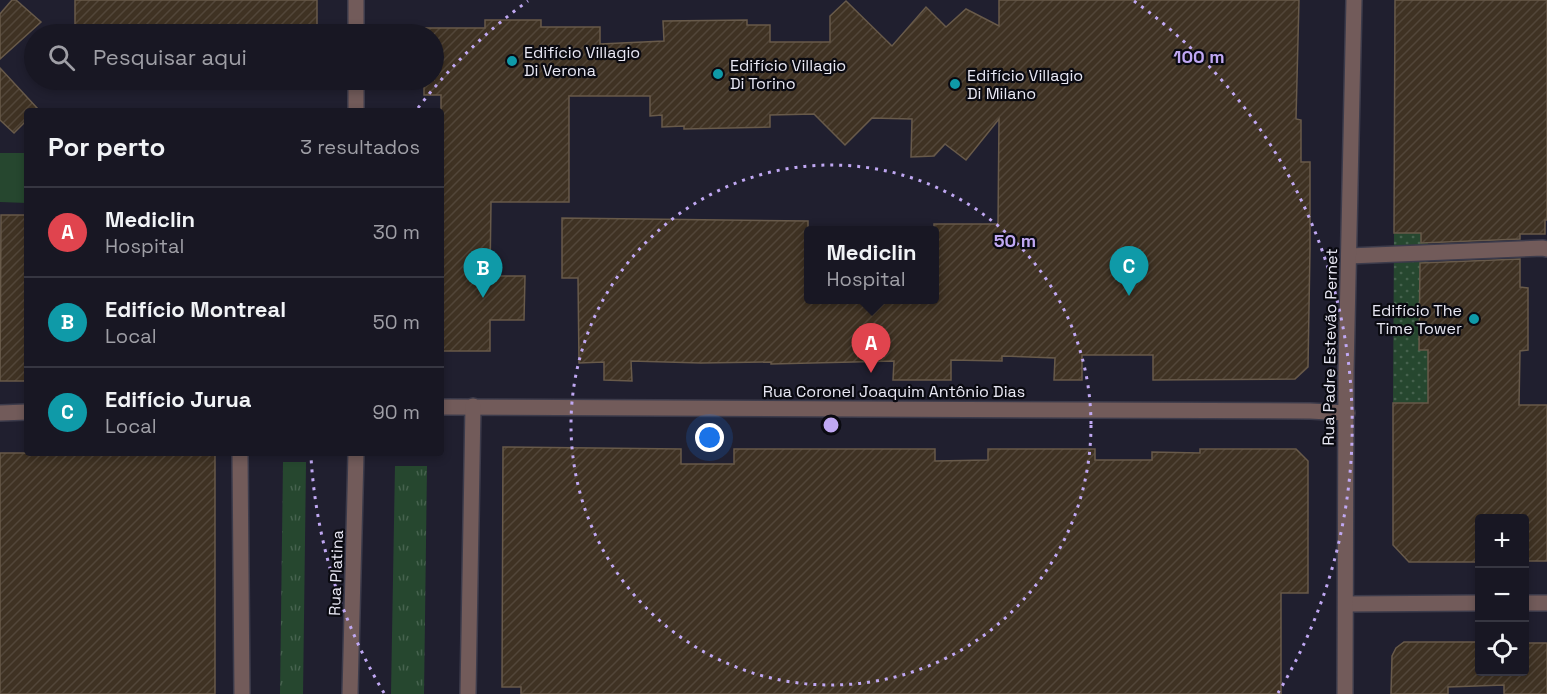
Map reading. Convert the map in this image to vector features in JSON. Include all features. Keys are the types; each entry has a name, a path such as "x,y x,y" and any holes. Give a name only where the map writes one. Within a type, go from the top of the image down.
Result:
{"street":[{"path":"356,0 356,24"},
{"name":"Rua Padre Estevão Pernet","path":"1345,694 1354,0"},
{"path":"356,90 356,108"},
{"path":"1349,256 1547,249"},
{"path":"468,694 473,406"},
{"name":"Rua Coronel Joaquim Antônio Dias","path":"444,407 1347,412"},
{"path":"0,413 24,412"},
{"path":"240,456 242,694"},
{"name":"Rua Platina","path":"350,694 356,456"},
{"path":"1346,604 1475,603"},
{"path":"1529,603 1547,603"}],"green space":[{"path":"0,153 24,153 24,203 0,202"},
{"path":"1394,233 1428,233 1428,283 1420,283 1419,350 1428,350 1428,403 1393,403"},
{"path":"283,462 306,462 303,694 280,694"},
{"path":"395,466 427,466 424,694 391,694"}],"building":[{"path":"12,0 16,0 41,22 24,24 24,37 0,59 0,14"},
{"path":"75,0 317,0 317,24 75,24"},
{"path":"999,0 1299,0 1296,119 1301,120 1301,162 1310,162 1310,249 1308,367 1295,379 1153,380 1153,355 1082,355 1082,380 1054,380 1055,358 1002,356 1002,361 951,360 951,380 893,380 894,361 771,364 771,362 631,361 632,381 604,380 604,362 579,363 578,278 562,278 562,218 808,221 808,226 804,226 804,304 939,304 939,226 934,226 934,224 998,224 999,119 966,160 945,144 934,156 911,157 912,119 872,118 845,145 814,114 770,115 770,127 684,129 684,126 662,127 662,115 650,116 650,96 569,96 569,202 491,202 490,276 525,276 524,320 490,320 490,351 444,351 444,108 441,108 441,95 424,95 424,90 444,90 444,28 485,28 485,20 541,20 541,27 600,27 600,44 664,41 663,21 747,20 747,25 770,25 770,42 830,42 830,16 846,1 892,46 926,7 946,27 966,9 999,26"},
{"path":"1395,0 1547,0 1547,220 1545,220 1545,234 1520,234 1520,239 1421,243 1421,233 1394,233"},
{"path":"0,68 37,108 24,108 24,123 14,133 0,120"},
{"path":"1,215 24,215 24,381 0,381"},
{"path":"1520,259 1520,287 1528,288 1528,350 1520,351 1519,405 1547,405 1547,561 1529,561 1529,514 1475,514 1475,562 1409,562 1393,545 1393,403 1428,403 1428,350 1419,350 1420,263"},
{"path":"503,447 681,449 681,464 734,464 734,449 935,449 935,461 988,460 988,449 1095,449 1095,460 1152,460 1152,452 1200,453 1200,449 1296,449 1308,461 1308,593 1281,593 1281,694 521,694 521,687 502,687"},
{"path":"0,453 24,453 24,456 215,456 215,694 0,694"},
{"path":"1404,642 1475,642 1475,676 1529,676 1529,643 1547,643 1547,694 1504,694 1504,685 1448,687 1448,694 1391,694 1392,656 1396,648"}],"place":[{"name":"Edifício Villagio Di Verona","path":"512,61"},
{"name":"Edifício Villagio Di Torino","path":"718,74"},
{"name":"Edifício Villagio Di Milano","path":"955,84"},
{"name":"Edifício Jurua","path":"1129,296"},
{"name":"Edifício Montreal","path":"483,298"},
{"name":"Edifício The Time Tower","path":"1474,319"},
{"name":"Mediclin","path":"871,373"}]}
